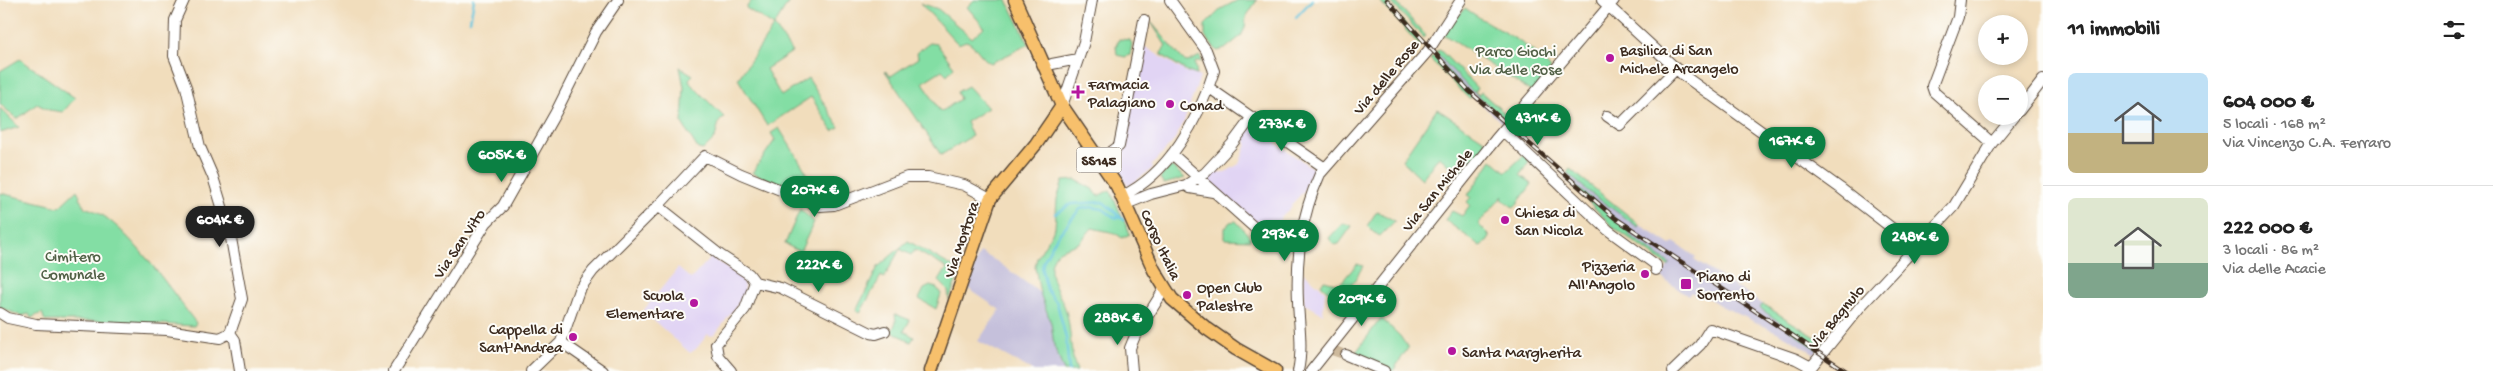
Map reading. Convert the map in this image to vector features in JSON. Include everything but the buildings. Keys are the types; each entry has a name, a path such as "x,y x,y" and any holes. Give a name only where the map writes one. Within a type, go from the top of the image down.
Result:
{"main road":[{"name":"Corso Italia","path":"1015,0 1062,106 1100,160 1124,200 1154,270 1164,288 1172,299 1206,328 1236,349 1275,371"},
{"name":"Via Mortora","path":"931,371 990,199 1036,144 1062,106"}],"street":[{"path":"0,313 8,318 36,324 167,330 220,338 230,333 241,304 242,295 230,233 213,177 200,147 186,87 174,56 175,20 184,0"},
{"name":"Via San Vito","path":"394,371 486,223 503,206 556,112 596,32 618,0"},
{"path":"1062,106 1078,59 1092,0"},
{"path":"1148,187 1181,144 1208,87 1214,68 1206,50 1170,0"},
{"name":"Via delle Rose","path":"1301,369 1298,249 1306,206 1325,168 1428,51 1461,0"},
{"path":"1960,0 1958,17 1932,86 1934,92 1992,143"},
{"path":"1608,2 1679,72 1840,188 1915,246"},
{"name":"Via San Michele","path":"1312,371 1379,283 1448,202 1608,2"},
{"path":"1100,160 1118,146 1144,20"},
{"path":"1045,67 1078,59"},
{"path":"1607,116 1620,125 1679,72"},
{"path":"2028,99 2043,80"},
{"path":"1208,87 1325,168"},
{"path":"1124,200 1148,187 1186,185 1205,173 1232,144 1252,117"},
{"name":"Via Bagnulo","path":"1810,369 1860,308 1915,246 1954,206 1992,143 2007,125"},
{"path":"1503,131 1608,230 1656,265 1656,270"},
{"path":"1172,154 1257,230"},
{"path":"531,371 561,342 579,290 601,262 705,156 741,174 820,206 834,205 907,177 928,176 964,185 990,199"},
{"path":"1186,185 1190,188 1213,192"},
{"path":"658,206 720,255 749,274 755,282 780,288 871,333 876,334 886,331"},
{"path":"731,371 718,356 716,344 745,309 755,282"},
{"path":"1132,371 1130,348 1134,336 1140,330 1164,288"},
{"path":"1673,371 1700,345 1710,329 1796,358 1810,369"},
{"path":"230,333 235,340 240,371"},
{"path":"561,342 603,371"},
{"path":"1346,355 1384,371"}],"shaded area":[{"path":"1142,45 1186,72 1200,77 1183,124 1173,142 1152,165 1153,168 1129,186 1125,181 1121,183 1104,160 1121,147"},
{"path":"1438,55 1470,89 1504,120 1502,123 1468,92 1436,58"},
{"path":"1252,127 1314,169 1303,192 1268,232 1256,225 1205,178 1212,171 1224,173 1239,164 1247,144 1244,136"},
{"path":"1570,169 1639,224 1671,245 1674,242 1696,257 1694,260 1764,305 1819,349 1811,358 1814,353 1779,333 1721,306 1700,293 1698,296 1691,292 1688,296 1661,277 1668,266 1612,226 1564,178"},
{"path":"980,252 998,262 1040,293 1051,323 1054,346 1064,371 1034,371 978,341 1000,310 966,287"},
{"name":"Scuola Elementare","path":"711,257 742,279 745,290 744,296 716,333 710,336 708,334 696,349 690,353 643,311 678,268 691,279"},
{"path":"1303,272 1325,291 1323,314 1304,303"}],"green space":[{"path":"752,0 790,0 774,26 746,8"},
{"path":"974,0 1007,0 1029,44 991,63 966,41 958,44 920,3 938,9 972,38 984,27 967,7"},
{"path":"1238,0 1257,0 1246,17 1245,28 1241,36 1225,49 1217,51 1205,36 1205,25 1221,9"},
{"path":"1379,0 1384,0 1422,44 1420,46"},
{"path":"1389,0 1394,0 1426,36 1424,38"},
{"name":"Parco Giochi Via delle Rose","path":"1465,8 1521,42 1551,69 1533,93 1443,34"},
{"path":"1151,22 1184,61 1188,62 1200,56 1202,62 1198,61 1195,63 1197,75 1188,72 1162,55 1161,53 1166,46"},
{"path":"774,26 792,52 766,69 781,96 808,78 839,127 833,131 811,97 767,126 738,79"},
{"path":"1119,39 1130,40 1132,44 1130,55 1125,57 1117,55 1116,46"},
{"path":"930,43 937,44 954,67 947,75 942,70 923,82 939,110 942,111 960,99 957,92 968,86 988,108 966,122 972,136 941,155 885,71 891,76 918,58 917,52"},
{"path":"1440,50 1477,88 1475,92 1479,95 1481,92 1509,117 1508,122 1470,89 1438,55 1436,51"},
{"path":"1433,56 1472,96 1469,99 1430,59"},
{"path":"20,59 75,98 63,112 49,110 37,104 17,119 0,104 0,71"},
{"path":"680,67 693,75 689,79 691,84 724,117 719,122 715,138 703,150 698,149 682,123 684,87"},
{"path":"0,108 19,127 0,133"},
{"path":"1437,109 1489,143 1464,180 1439,156 1422,179 1402,160"},
{"path":"779,128 820,194 817,199 752,173 775,140 771,133"},
{"path":"1524,155 1529,161 1520,175 1532,184 1514,208 1502,199 1503,196 1478,224 1489,235 1488,241 1480,246 1445,220 1452,211 1462,216 1470,205 1467,202 1471,197 1468,195 1492,160 1506,172"},
{"path":"1171,166 1185,178 1164,184 1160,178"},
{"path":"1570,169 1639,224 1638,227 1589,192 1567,173"},
{"path":"1565,177 1630,231 1628,234 1670,264 1668,266 1612,226"},
{"path":"1076,180 1094,190 1098,196 1110,190 1130,234 1122,238 1115,233 1092,228 1080,242 1062,249 1054,257 1051,264 1052,278 1066,311 1074,364 1077,371 1064,371 1054,346 1051,323 1040,293 1035,267 1037,258 1055,228 1057,199 1063,181"},
{"name":"Cimitero Comunale","path":"77,190 85,208 98,213 113,223 145,257 196,323 194,326 110,321 45,321 42,313 31,318 29,314 21,316 0,307 0,193 59,207"},
{"path":"800,209 814,222 800,252 785,244"},
{"path":"1377,211 1395,221 1380,236 1367,226"},
{"path":"1236,221 1250,237 1250,240 1225,239 1225,228 1230,222"},
{"path":"1342,224 1352,226 1339,244 1334,245 1329,238"},
{"path":"908,241 960,271 949,300 948,290 939,281 947,268 915,250 911,255 900,249 884,278 881,276 860,313 856,311 878,267"},
{"path":"1357,264 1363,266 1351,285 1343,293 1334,297 1321,285 1324,280 1340,284"},
{"path":"842,265 854,270 851,279 834,272"},
{"path":"930,286 937,288 941,294 936,309 919,299 924,289"},
{"path":"1762,305 1825,343 1818,350 1760,308"},
{"path":"895,314 910,320 904,331 914,337 911,342 892,331 896,322"},
{"path":"1381,318 1400,336 1408,348 1393,371 1354,355"}],"waterway":[{"path":"470,21 474,0"},
{"path":"1296,17 1312,0"},
{"path":"1055,214 1071,204 1103,202 1124,220"},
{"path":"1069,371 1066,338 1057,303 1047,290 1042,270 1043,262 1056,238 1080,209 1091,207 1103,209 1114,217 1120,218"}],"tunnel":[{"path":"1332,350 1346,355"}],"railway":[{"path":"1387,0 1469,91 1615,218 1846,371"}],"place":[{"name":"Basilica di San Michele Arcangelo","path":"1610,58"},
{"name":"Farmacia Palagiano","path":"1078,92"},
{"name":"Conad","path":"1170,104"},
{"name":"Chiesa di San Nicola","path":"1505,220"},
{"name":"Pizzeria All'Angolo","path":"1645,274"},
{"name":"Piano di Sorrento","path":"1686,284"},
{"name":"Open Club Palestre","path":"1187,295"},
{"name":"Scuola Elementare","path":"694,303"},
{"name":"Cappella di Sant'Andrea","path":"573,337"},
{"name":"Santa Margherita","path":"1452,351"}]}
